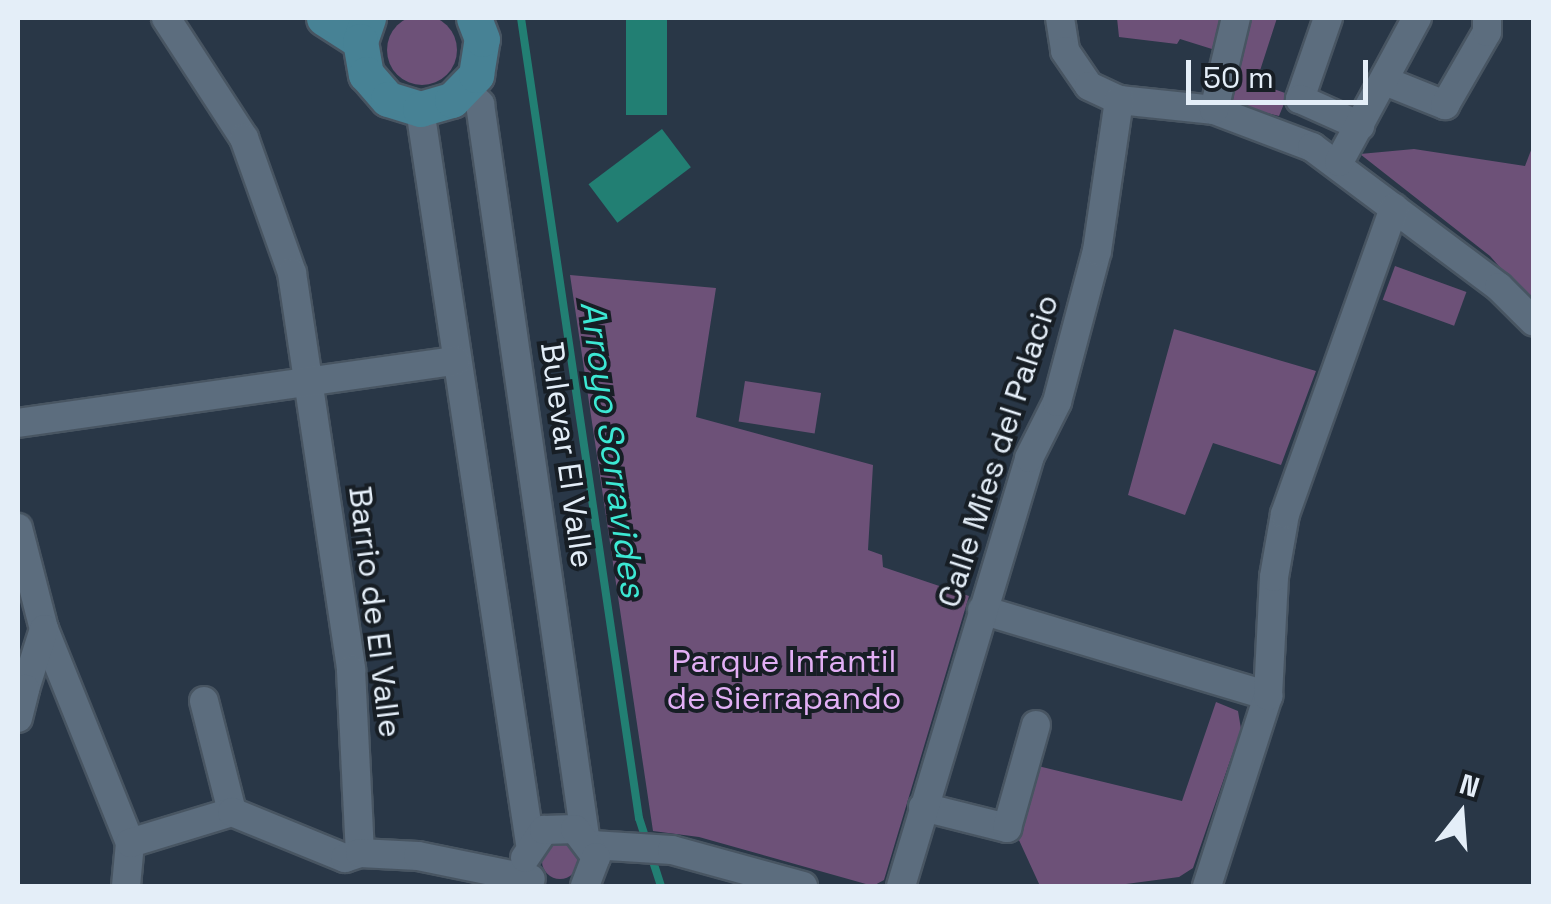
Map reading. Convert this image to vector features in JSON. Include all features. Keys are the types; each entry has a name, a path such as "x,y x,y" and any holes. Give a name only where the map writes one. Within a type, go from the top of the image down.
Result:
{"main road":[{"path":"324,18 364,29 375,88 420,109 466,90 482,58 474,18"}],"street":[{"name":"Barrio de El Valle","path":"166,18 260,172 292,274 352,670 360,852"},
{"path":"1060,18 1065,50 1078,74 1118,100 1214,110 1339,162 1534,322"},
{"path":"1214,110 1236,18"},
{"path":"1328,18 1300,100 1360,126"},
{"path":"1339,162 1417,18"},
{"path":"1385,80 1428,104 1445,105 1487,32 1487,18"},
{"name":"Bulevar El Valle","path":"466,90 480,104 589,840 589,880"},
{"name":"Calle Mies del Palacio","path":"901,886 1031,452 1048,428 1088,287 1118,100"},
{"path":"420,109 531,866"},
{"path":"1207,886 1268,696 1274,577 1285,514 1394,208"},
{"path":"18,423 456,361"},
{"path":"18,528 44,629 130,844 126,886"},
{"path":"982,610 1268,696"},
{"path":"18,718 21,688 44,629"},
{"path":"204,701 232,812"},
{"path":"923,808 1007,828 1036,725"},
{"path":"130,844 232,812 345,858 360,852 483,868 531,866"},
{"path":"531,866 556,826 627,850 672,850 804,886"},
{"path":"589,880 627,850"}],"green space":[{"path":"422,15 447,25 457,50 447,75 422,85 397,75 387,50 397,25"},
{"path":"1117,18 1221,20 1212,49 1180,39 1177,44 1119,37"},
{"path":"1250,18 1277,18 1256,83 1288,94 1279,116 1232,104"},
{"path":"1533,145 1533,305 1490,256 1360,154 1414,149 1525,166"},
{"path":"1395,266 1466,292 1454,326 1383,300"},
{"name":"Parque Infantil de Sierrapando","path":"570,275 716,288 696,417 873,465 868,550 882,555 883,567 969,596 884,880 873,886 699,837 653,831"},
{"path":"1174,329 1316,371 1281,465 1213,443 1185,515 1128,495"},
{"path":"745,381 821,393 815,434 739,421"},
{"path":"1216,702 1238,711 1241,729 1193,868 1179,877 1111,886 1040,886 1018,838 1038,766 1182,801"},
{"path":"560,843 573,848 578,861 573,874 560,879 547,874 542,861 547,848"}],"shaded area":[{"path":"626,18 667,18 667,115 626,115"},
{"path":"662,129 691,167 617,223 589,184"}],"waterway":[{"name":"Arroyo Sorravides","path":"521,18 639,818 661,886"}]}
